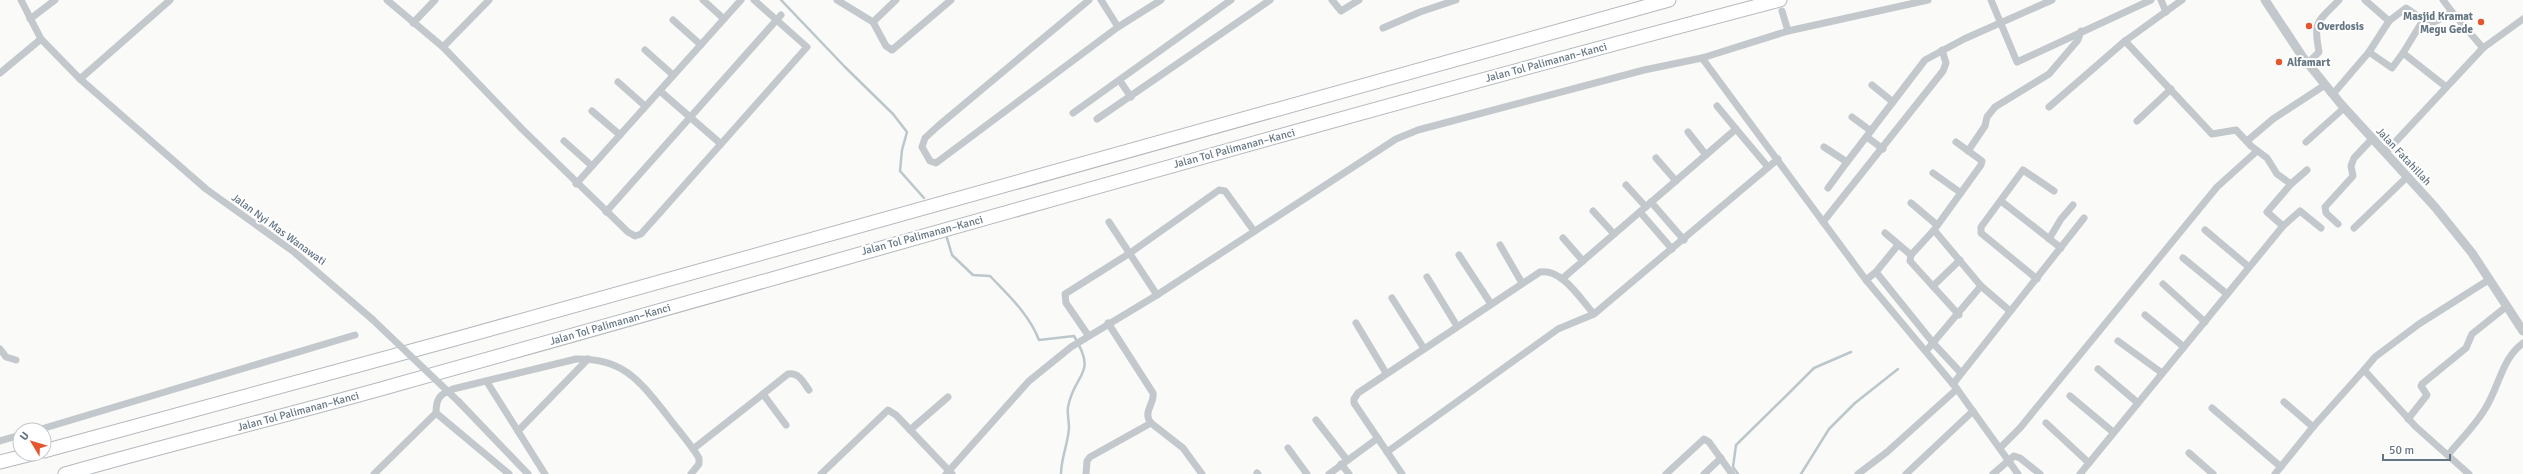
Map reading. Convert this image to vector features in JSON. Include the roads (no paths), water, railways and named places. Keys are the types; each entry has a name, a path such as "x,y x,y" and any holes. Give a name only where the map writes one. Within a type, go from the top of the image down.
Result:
{"highway":[{"path":"52,449 454,339 1669,0"},
{"name":"Jalan Tol Palimanan–Kanci","path":"65,474 399,384 861,252 1585,51 1781,6"},
{"path":"0,462 12,459"}],"street":[{"name":"Jalan Nyi Mas Wanawati","path":"21,0 41,39 80,79 206,189 294,252 372,319 459,402 528,474"},
{"path":"30,19 55,0"},
{"path":"80,79 170,0"},
{"path":"387,0 412,23 442,47 576,184 631,235 641,234 807,47 779,17 754,0"},
{"path":"412,23 435,0"},
{"path":"442,47 489,0"},
{"path":"703,0 724,19"},
{"path":"576,184 741,0"},
{"path":"837,0 873,22 886,46 892,50 951,0"},
{"path":"873,22 896,0"},
{"path":"1089,0 925,138 922,147 930,161 936,163 1118,27 1161,0"},
{"path":"1101,0 1118,27"},
{"path":"1073,113 1232,0"},
{"path":"1332,0 1341,11 1359,0"},
{"path":"1383,28 1456,0"},
{"path":"820,474 888,410 896,414 949,473 1019,391 1071,347 1086,336 1157,295 1396,139 1418,130 1644,70 1702,58 1788,31 1928,0"},
{"path":"1990,0 2017,62 2081,31 2151,0"},
{"path":"1828,188 1925,60 1942,50 1999,23 2052,0"},
{"path":"2161,0 2166,12"},
{"path":"2049,107 2125,41 2182,0"},
{"name":"Jalan Fatahillah","path":"2265,0 2308,63 2344,108 2440,213 2490,279 2523,331"},
{"path":"2308,63 2320,52 2315,33 2317,22 2339,0"},
{"path":"2365,0 2389,21"},
{"path":"2443,0 2483,48"},
{"path":"1097,119 1131,97 1268,1"},
{"path":"1781,6 1788,31"},
{"path":"2333,94 2369,52 2389,21 2406,8 2422,22 2435,22 2452,12"},
{"path":"606,212 779,17"},
{"path":"2385,153 2445,86 2483,48 2523,19"},
{"path":"673,20 701,45"},
{"path":"2369,52 2392,68 2403,54 2422,22"},
{"path":"1968,151 1985,126 1991,112 2049,74 2078,40 2081,31"},
{"path":"0,73 41,39"},
{"path":"2125,41 2212,134 2218,135 2234,129 2257,151 2267,158 2277,174 2291,184"},
{"path":"645,50 673,75"},
{"path":"1823,222 1883,149 1943,71 1946,63 1942,50"},
{"path":"2403,54 2445,86"},
{"path":"1702,58 1866,280 1974,411 2018,474"},
{"path":"1120,81 1131,97"},
{"path":"618,82 645,106"},
{"path":"2247,141 2273,119 2325,84"},
{"path":"1872,85 1893,102"},
{"path":"2137,121 2171,89"},
{"path":"660,91 721,144"},
{"path":"1717,106 1768,167"},
{"path":"2306,142 2344,108"},
{"path":"592,110 620,135"},
{"path":"1852,117 1883,149"},
{"path":"1562,279 1736,129"},
{"path":"1688,132 1706,155"},
{"path":"2338,224 2326,213 2325,207 2353,176 2351,166 2355,156 2372,140"},
{"path":"564,141 592,166"},
{"path":"1956,142 1982,162 1981,166 1935,228 1911,255 1910,261 1959,315"},
{"path":"1824,147 1847,162"},
{"path":"2000,448 2020,428 2217,187 2257,151"},
{"path":"1656,158 1676,181"},
{"path":"1387,452 1558,330 1594,314 1684,240 1778,159"},
{"path":"2037,279 1981,233 1980,227 2002,200 2023,170 2054,192"},
{"path":"2282,226 2268,212 2291,184 2307,170"},
{"path":"1933,172 1961,193"},
{"path":"2354,228 2407,177"},
{"path":"1626,184 1646,207 1684,240"},
{"path":"1086,336 1066,303 1065,294 1130,253 1222,190 1254,231"},
{"path":"2002,200 2061,248"},
{"path":"1911,203 1935,228 1982,286 2010,311"},
{"path":"2049,239 2061,219 2073,205"},
{"path":"1646,207 1672,250"},
{"path":"1593,211 1614,234"},
{"path":"2080,474 2282,226 2300,211 2321,228"},
{"path":"1858,474 1887,452 1955,387 1961,373 2084,218"},
{"path":"1109,222 1157,295"},
{"path":"2205,230 2249,267"},
{"path":"1885,234 1911,255"},
{"path":"1563,238 1583,260"},
{"path":"1500,245 1522,282"},
{"path":"1866,280 1876,272 1898,245"},
{"path":"1459,255 1491,304"},
{"path":"2183,258 2227,294"},
{"path":"1934,286 1960,260"},
{"path":"1402,474 1354,399 1358,393 1522,282 1544,271 1562,279 1594,314"},
{"path":"1876,272 1934,344 1961,373"},
{"path":"1427,277 1457,326"},
{"path":"2275,474 2313,427 2375,357 2490,279"},
{"path":"2163,284 2205,322"},
{"path":"1926,351 1959,315 1982,286"},
{"path":"1392,298 1423,348"},
{"path":"2408,419 2427,395 2421,386 2422,384 2466,348 2472,334 2507,306"},
{"path":"2145,316 2184,347"},
{"path":"1108,323 1153,393 1148,419 1183,448 1202,474"},
{"path":"1356,323 1386,373"},
{"path":"52,426 355,335"},
{"path":"2118,340 2162,373"},
{"path":"2448,455 2484,411 2495,393 2509,356 2523,343"},
{"path":"0,349 6,357 16,360"},
{"path":"374,474 436,413 436,404 441,394 453,389 487,382 576,359 588,359 611,364 632,374 700,458 699,464 691,474"},
{"path":"518,431 588,359"},
{"path":"2098,369 2138,403"},
{"path":"2364,370 2408,419 2469,474"},
{"path":"693,449 788,374 793,373 799,376 809,390"},
{"path":"487,382 545,474"},
{"path":"763,394 786,425"},
{"path":"2070,396 2113,432"},
{"path":"910,430 948,397"},
{"path":"2284,402 2313,427"},
{"path":"2212,408 2281,467"},
{"path":"1909,473 1974,411"},
{"path":"436,413 504,473"},
{"path":"1316,420 1344,462 1349,474"},
{"path":"1086,474 1087,461 1090,457 1151,423"},
{"path":"2046,423 2089,462"},
{"path":"0,441 12,437"},
{"path":"1329,474 1378,438"},
{"path":"1666,474 1704,439 1709,442 1732,474"},
{"path":"1288,448 1306,474"},
{"path":"2189,453 2213,474"},
{"path":"1993,474 2008,460 2016,456 2040,474"},
{"path":"1704,474 1721,458"}],"waterway":[{"path":"781,0 845,67 893,114 907,132 902,150 900,171 924,198"},
{"path":"947,238 952,255 973,275 990,276 1024,314 1039,340 1074,336 1081,349 1084,359 1084,367 1083,373 1071,395 1068,407 1069,428 1061,474"},
{"path":"1738,474 1733,467 1736,445 1814,368 1851,352"},
{"path":"1801,474 1829,429 1855,403 1898,369"}],"place":[{"name":"Masjid Kramat Megu Gede","path":"2481,22"},
{"name":"Overdosis","path":"2309,26"},
{"name":"Alfamart","path":"2279,62"}]}
